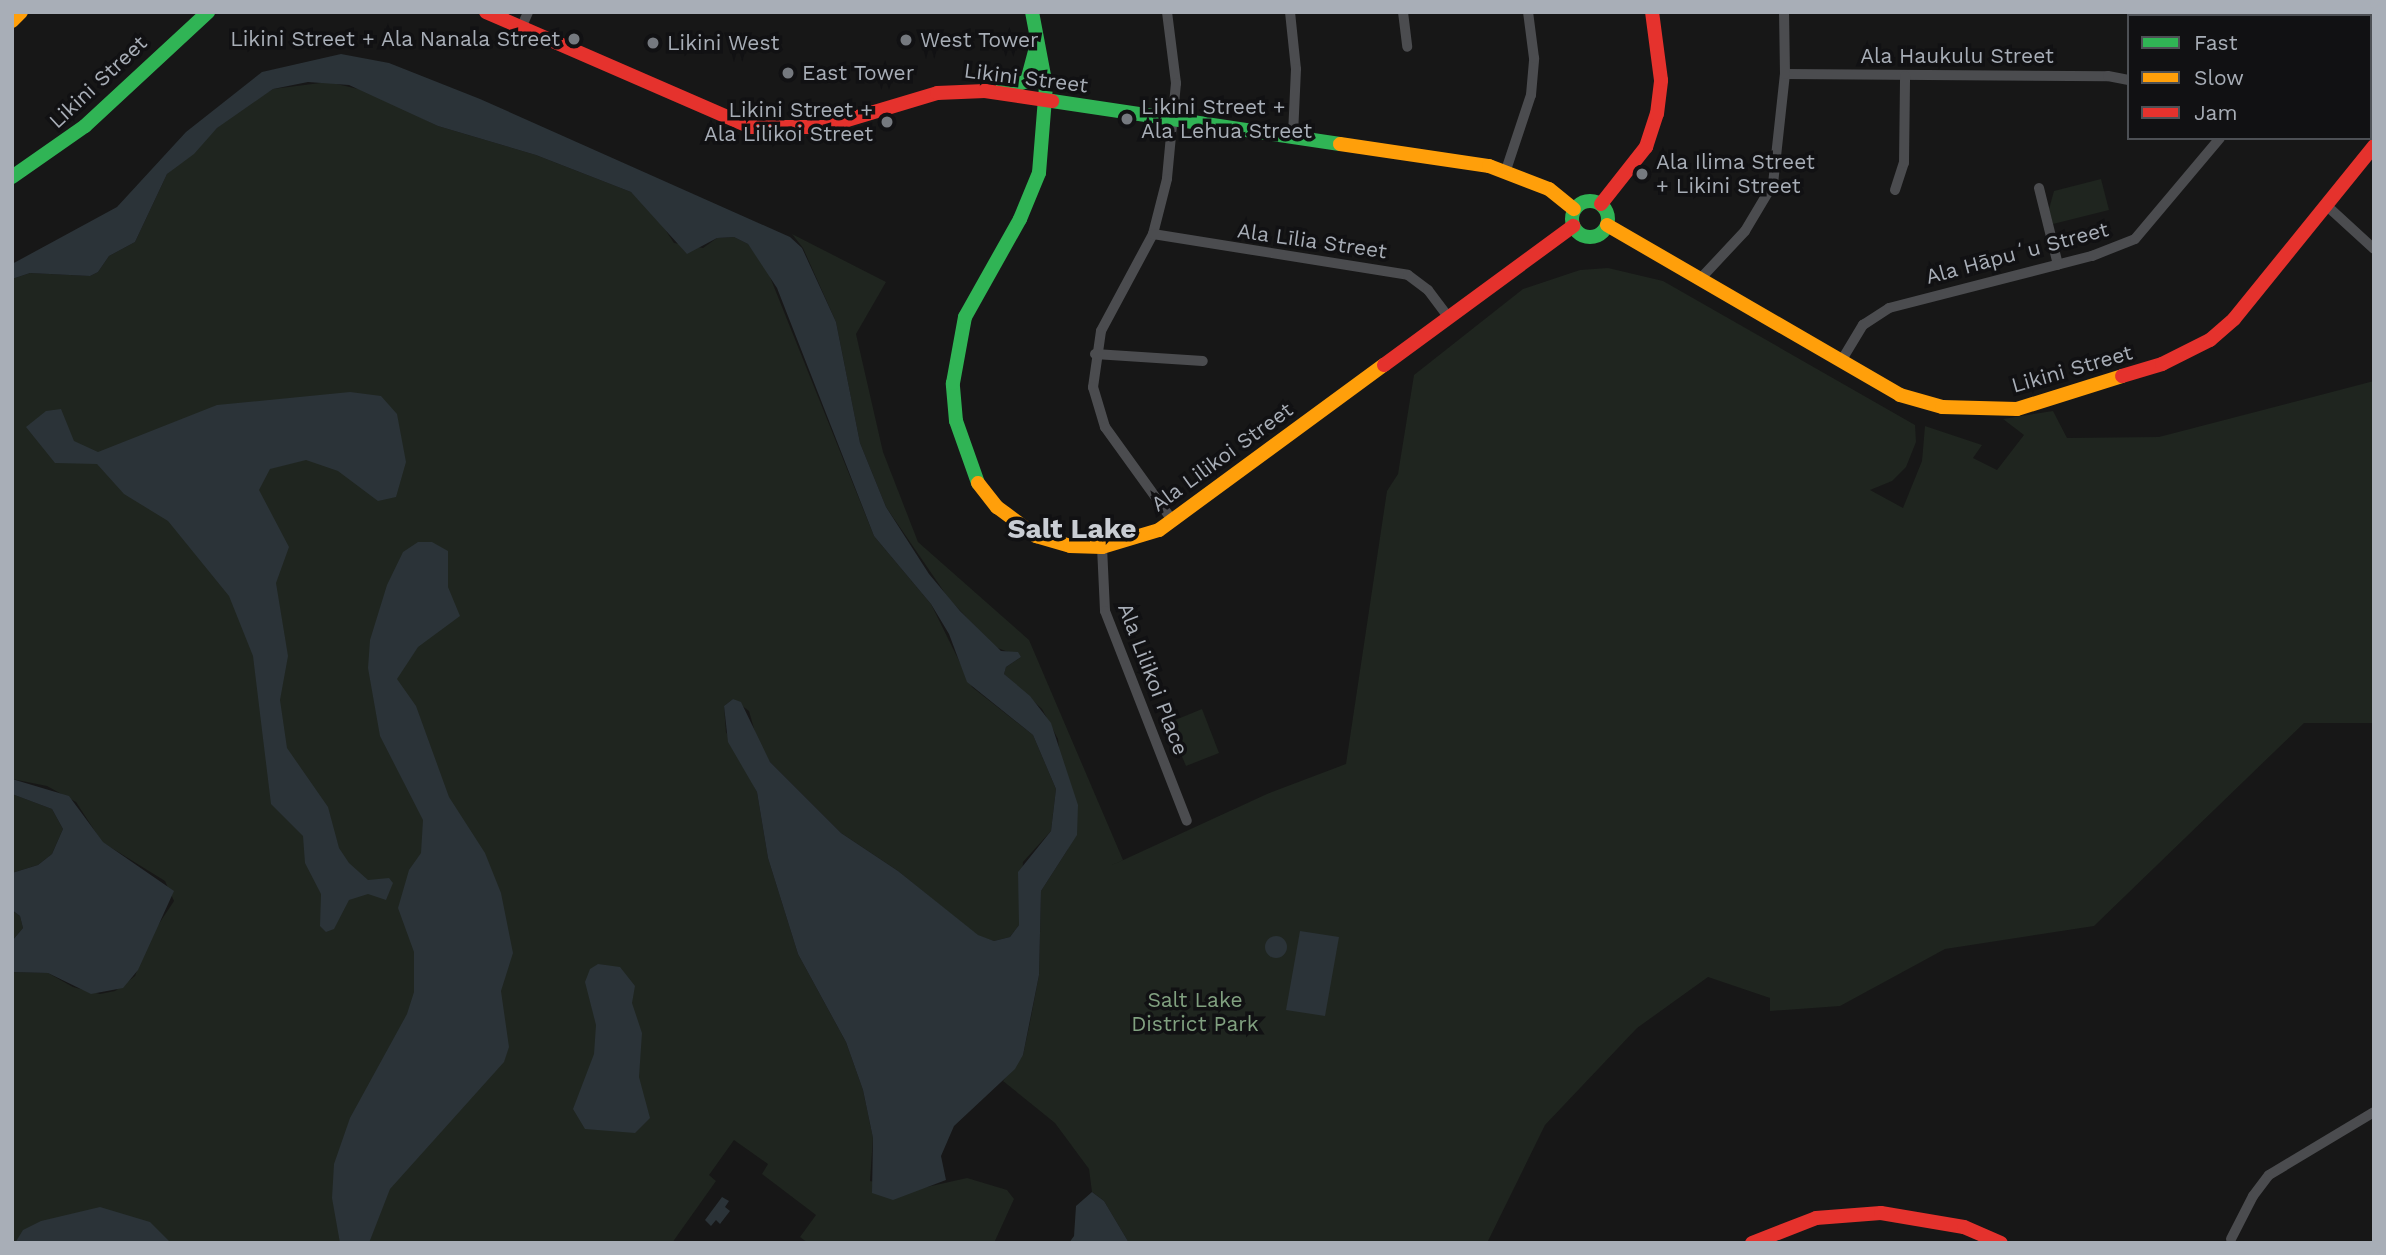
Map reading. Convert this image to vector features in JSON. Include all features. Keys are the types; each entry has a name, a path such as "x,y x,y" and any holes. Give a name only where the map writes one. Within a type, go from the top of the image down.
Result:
{"street":[{"path":"12,21 21,12"},
{"name":"Likini Street","path":"12,177 85,126 177,36 208,12"},
{"name":"Likini Street","path":"486,12 685,102 763,129 824,127 937,93 985,91 1506,170 1549,189 1574,209"},
{"path":"521,28 528,12"},
{"name":"Ala Lilikoi Street","path":"1032,12 1046,102 1044,147 1033,191 982,281 959,334 953,404 970,467 997,507 1045,539 1070,546 1102,547 1143,537 1172,520 1573,226"},
{"path":"1167,12 1175,59 1174,118 1167,179 1153,234 1107,315 1095,354 1093,387 1105,427 1172,520"},
{"path":"1290,12 1296,69 1293,136"},
{"path":"1403,12 1407,47"},
{"path":"1506,170 1531,96 1534,58 1528,12"},
{"path":"1601,204 1646,147 1657,114 1661,80 1652,12"},
{"path":"1702,277 1745,231 1773,184 1785,74 1784,12"},
{"path":"985,91 1014,88 1027,81 1038,37"},
{"name":"Ala Haukulu Street","path":"1785,74 2108,76 2127,80"},
{"path":"1895,190 1904,163 1905,76"},
{"name":"Ala Hāpuʻu Street","path":"1843,358 1863,325 1889,308 2058,265 2135,239 2214,140"},
{"name":"Likini Street","path":"1607,225 1843,358 1890,390 1942,407 2017,409 2073,395 2162,364 2210,340 2234,319 2374,146"},
{"path":"2039,188 2058,265"},
{"path":"1584,201 1601,204 1608,214 1607,225 1593,237 1581,235 1573,226 1574,209 1584,201"},
{"path":"2326,205 2374,249"},
{"name":"Ala Līlia Street","path":"1153,234 1408,275 1428,290 1448,317"},
{"path":"1095,354 1203,361"},
{"name":"Ala Lilikoi Place","path":"1102,547 1102,597 1107,618 1187,821"},
{"path":"2231,1239 2253,1196 2269,1175 2374,1112"},
{"path":"1752,1243 1816,1218 1881,1213 1965,1227 2001,1243"}],"green space":[{"path":"328,82 367,91 438,126 536,155 631,192 655,214 674,243 703,248 717,238 734,237 748,244 768,272 874,536 931,604 972,687 1033,735 1056,789 1051,831 1023,862 1019,925 1010,937 994,941 978,936 898,871 841,833 770,762 758,743 749,711 733,699 724,706 726,732 757,792 768,858 798,954 846,1042 863,1090 873,1138 870,1181 918,1189 967,1178 1007,1190 1014,1199 994,1243 808,1243 800,1237 816,1215 762,1174 768,1164 734,1140 709,1175 716,1181 672,1243 12,1243 12,972 48,973 73,987 100,994 115,991 135,976 150,937 174,901 165,881 102,842 76,802 47,786 12,779 12,279 30,273 90,276 98,272 109,256 135,242 167,174 230,116 273,89"},
{"path":"2101,179 2109,210 2053,224 2049,209 2054,191"},
{"name":"Salt Lake District Park","path":"792,234 886,282 856,334 883,452 918,542 1029,640 1123,860 1108,867 1267,794 1346,764 1387,491 1398,474 1414,375 1523,289 1580,270 1608,268 1663,281 1915,425 1916,442 1906,467 1892,481 1870,490 1903,508 1922,461 1925,426 1982,445 1973,458 1997,470 2024,435 2003,419 2053,411 2067,438 2159,437 2374,381 2374,723 2304,723 2094,926 1945,949 1840,1006 1770,1011 1770,998 1708,977 1637,1028 1545,1125 1487,1243 1129,1243 1104,1201 1092,1192 1089,1169 1055,1123 1003,1081 1023,1055 1030,1022 1039,975 1041,891 1068,849 1058,739 1042,709 1004,674 1006,667 1021,657 995,647 949,599 886,507 860,443 836,322 803,248"},
{"path":"1202,709 1219,753 1186,766 1168,723"},
{"path":"12,794 52,809 63,829 52,854 38,865 12,873"},
{"path":"12,910 20,916 23,928 12,941"}],"shaded area":[{"path":"341,54 389,63 480,99 790,237 802,248 836,322 860,443 886,507 929,574 960,611 1001,651 1018,652 1021,657 1006,667 1004,674 1030,696 1051,723 1078,805 1077,835 1041,891 1039,975 1023,1055 1015,1069 954,1126 941,1156 946,1180 893,1200 872,1193 873,1138 863,1090 846,1042 798,954 768,858 757,792 728,742 724,706 733,699 741,702 770,762 841,833 898,871 978,935 994,941 1010,937 1019,925 1018,872 1051,831 1056,789 1033,735 967,682 949,634 931,604 874,536 777,288 748,244 734,237 717,238 687,254 631,192 536,155 438,126 349,85 308,82 273,89 217,128 194,154 167,174 135,242 109,256 98,272 90,276 30,273 12,279 12,264 117,207 186,132 262,72"},
{"path":"350,392 381,396 397,414 406,462 396,497 378,501 338,471 306,460 270,469 259,490 289,547 276,583 288,656 280,700 287,748 328,807 339,848 349,863 368,880 389,878 393,883 386,900 368,894 349,900 334,929 326,932 320,926 321,894 305,863 303,836 271,804 253,656 229,596 168,521 124,494 97,464 55,463 26,427 46,411 61,409 74,441 98,452 217,405"},
{"path":"418,542 432,542 448,551 448,587 460,616 418,647 397,679 416,706 449,797 485,853 501,893 513,953 501,991 509,1047 504,1062 390,1189 369,1243 340,1243 332,1198 334,1164 350,1118 407,1014 414,992 414,952 398,908 409,870 421,853 423,820 380,736 368,668 370,640 387,585 403,552"},
{"path":"12,779 69,796 103,842 174,891 138,970 123,988 91,994 48,973 12,972 12,941 23,928 20,916 12,910 12,873 38,865 52,854 63,829 52,809 12,794"},
{"path":"1300,931 1339,937 1325,1016 1286,1010"},
{"path":"1276,936 1284,939 1287,947 1284,955 1276,958 1268,955 1265,947 1268,939"},
{"path":"598,964 620,967 635,986 632,1003 642,1033 639,1077 650,1118 635,1133 585,1129 573,1109 594,1054 596,1025 585,982 590,969"},
{"path":"1092,1192 1104,1201 1129,1243 1069,1243 1074,1236 1076,1206"},
{"path":"722,1197 729,1201 725,1207 730,1211 720,1224 716,1220 711,1226 705,1220"},
{"path":"100,1207 150,1222 171,1243 15,1243 23,1230 41,1221"}],"traffic: fast":[{"path":"12,177 85,126 208,12"},
{"path":"978,483 956,421 953,383 965,317 1020,219 1039,173 1046,86 1032,12"},
{"path":"1001,90 1027,81 1037,43"},
{"path":"1052,101 1340,144"},
{"path":"1590,201 1603,206 1608,219 1603,232 1590,237 1577,232 1572,219 1577,206 1590,201"}],"traffic: slow":[{"path":"12,21 21,12"},
{"path":"1340,144 1489,166 1549,189 1574,209"},
{"path":"1607,225 1900,395 1942,407 2017,409 2122,376"},
{"path":"978,483 997,507 1036,536 1070,546 1102,547 1159,530 1384,365"}],"traffic: jam":[{"path":"486,12 750,127 824,127 937,93 985,91 1052,101"},
{"path":"1601,204 1646,147 1657,114 1661,80 1652,12"},
{"path":"2122,376 2162,364 2210,340 2234,319 2374,146"},
{"path":"1384,365 1573,226"},
{"path":"1752,1243 1816,1218 1881,1213 1964,1227 2001,1243"}],"place":[{"name":"Likini Street + Ala Nanala Street","path":"574,39"},
{"name":"West Tower","path":"906,40"},
{"name":"Likini West","path":"653,43"},
{"name":"East Tower","path":"788,73"},
{"name":"Likini Street + Ala Lehua Street","path":"1127,119"},
{"name":"Likini Street + Ala Lilikoi Street","path":"887,122"},
{"name":"Ala Ilima Street + Likini Street","path":"1642,174"}],"district":[{"name":"Salt Lake","path":"1072,529"}]}
